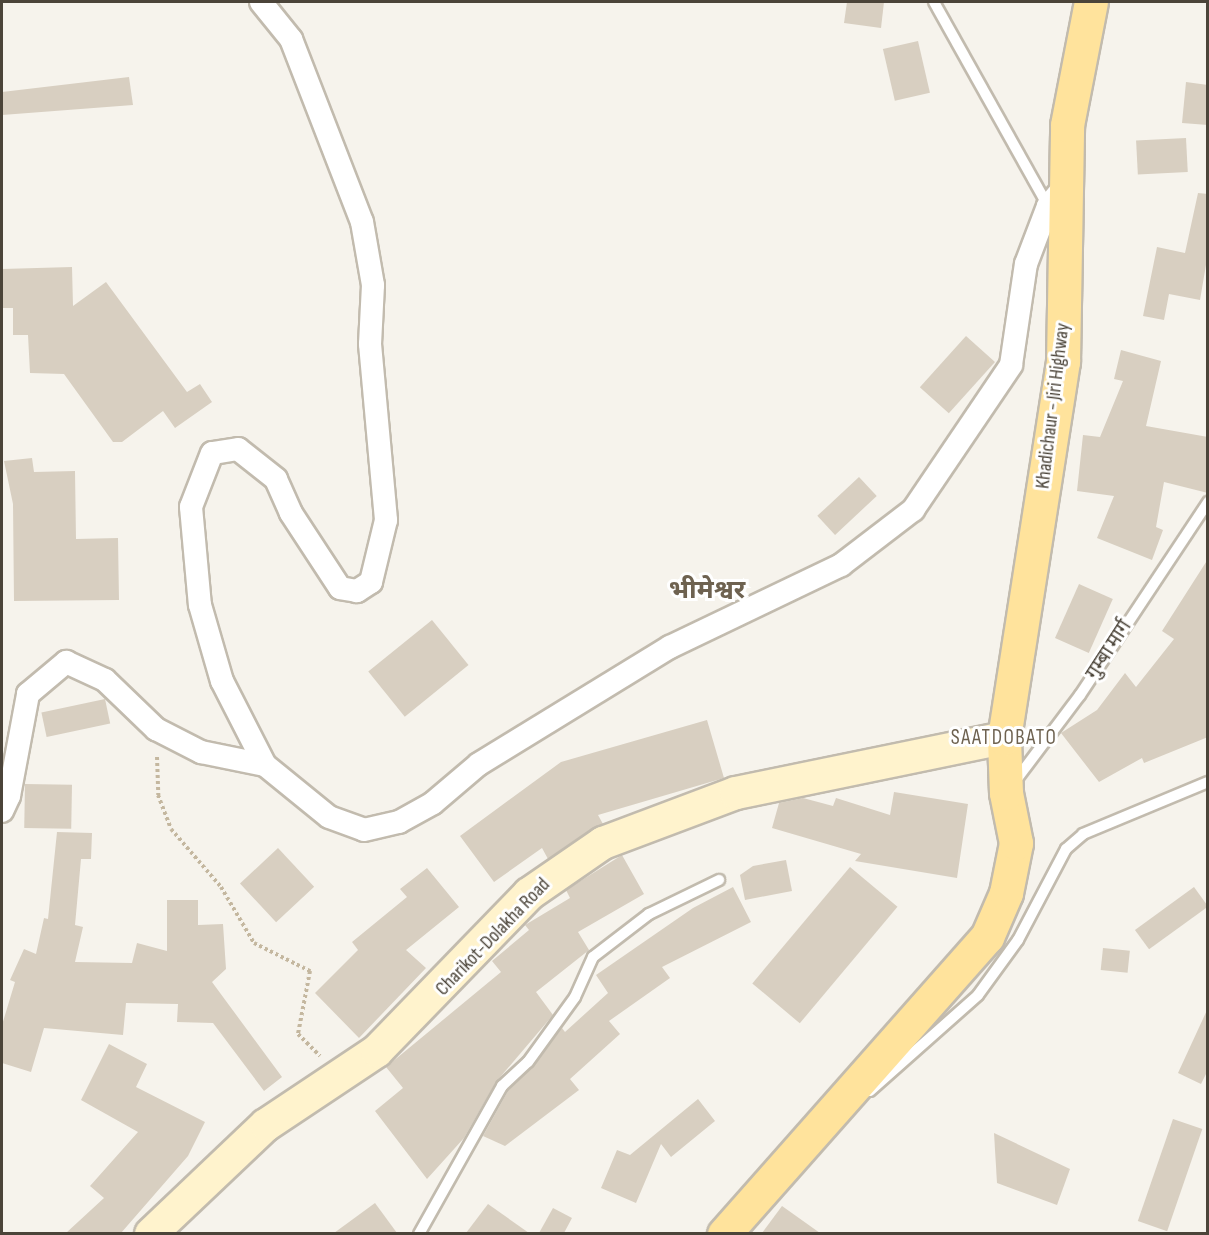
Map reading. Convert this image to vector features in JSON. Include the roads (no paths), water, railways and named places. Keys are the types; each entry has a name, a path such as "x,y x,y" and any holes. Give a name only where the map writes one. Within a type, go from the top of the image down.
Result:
{"main road":[{"name":"Khadichaur - Jiri Highway","path":"724,1233 987,937 1006,893 1016,843 1006,793 1004,738 1063,362 1070,180 1067,125 1091,2"},
{"name":"Charikot-Dolakha Road","path":"151,1233 266,1125 338,1076 413,1019 529,894 603,843 736,794 1004,738"}],"street":[{"path":"261,2 291,39 362,222 373,285 370,344 386,520 371,582 357,591 340,588 291,513 276,479 238,448 212,453 199,479 191,507 200,605 222,681 265,765 329,817 364,830 399,822 434,803 479,764 670,647 841,565 914,510 1011,365 1026,264 1048,206 1070,180"},
{"path":"2,811 9,796 28,694 66,662 105,680 156,729 201,752 265,765"}],"lane":[{"path":"934,2 1048,206"},
{"name":"गुम्बा मार्ग","path":"1006,793 1080,695 1208,502"},
{"path":"819,1124 872,1090 978,995 1018,940 1066,849 1083,834 1208,782"},
{"path":"419,1233 502,1086 528,1062 575,997 593,957 649,914 719,880"}],"district":[{"name":"भीमेश्वर","path":"707,591"},
{"name":"SAATDOBATO","path":"1004,738"}]}
